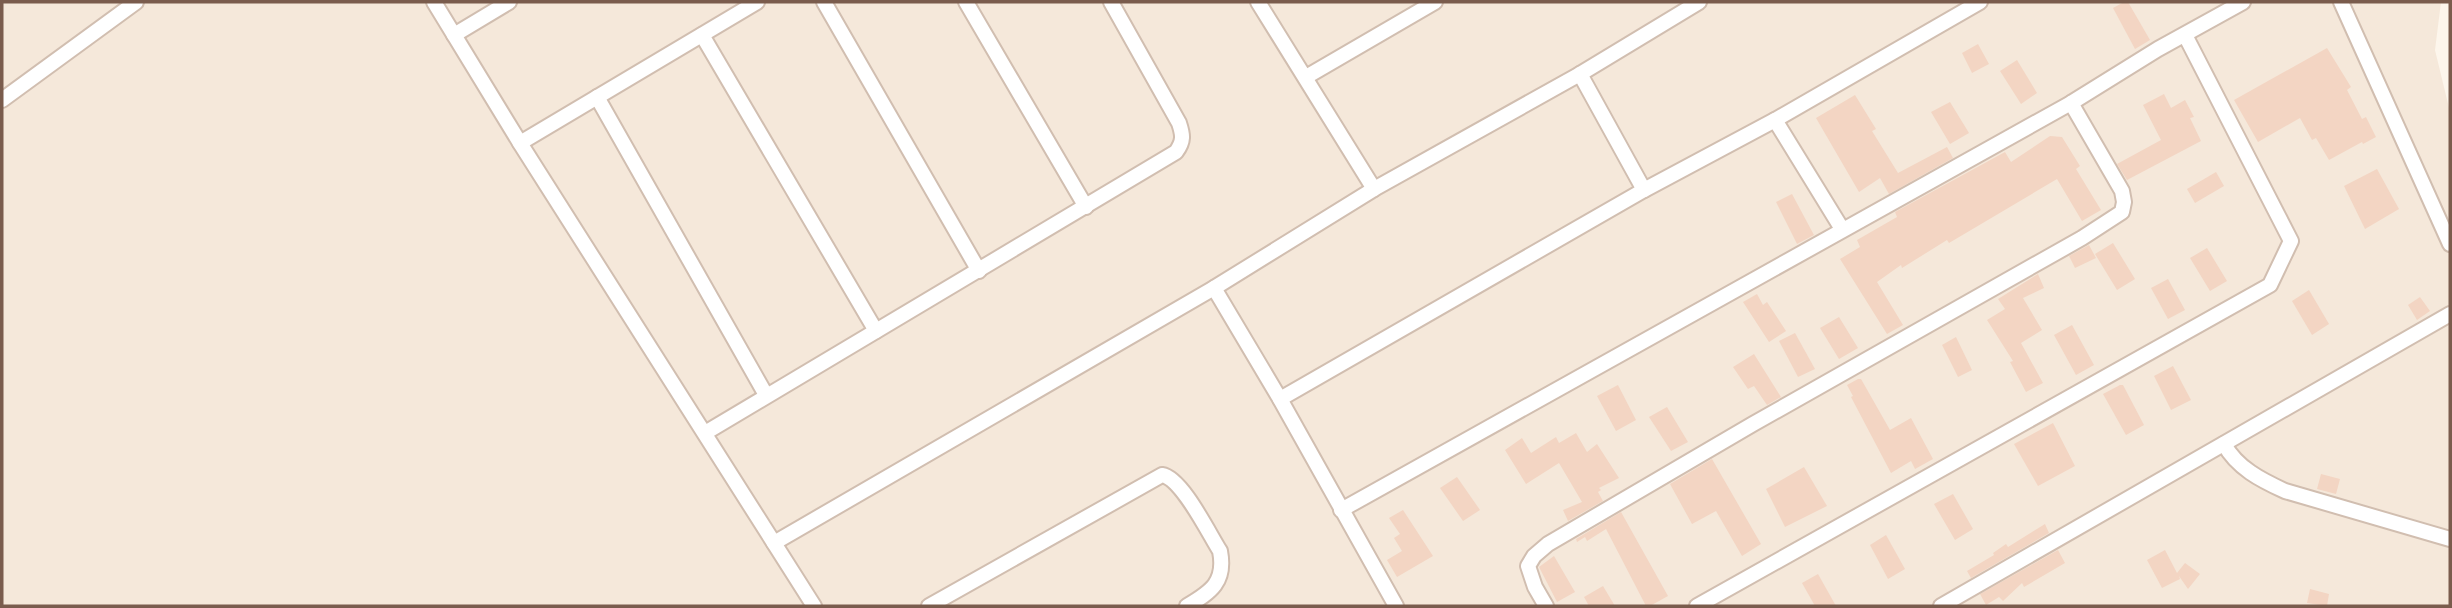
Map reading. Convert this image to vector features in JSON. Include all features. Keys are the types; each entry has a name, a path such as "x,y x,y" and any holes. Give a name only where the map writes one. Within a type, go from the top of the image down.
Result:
{"street":[{"path":"2,100 136,2"},
{"path":"435,2 520,143 814,606"},
{"path":"454,35 509,2"},
{"path":"520,143 757,2"},
{"path":"824,2 979,271"},
{"path":"966,2 1086,207"},
{"path":"705,433 1176,152 1183,136 1174,110 1111,2"},
{"path":"1258,2 1374,189"},
{"path":"1306,77 1434,2"},
{"path":"774,543 1214,288 1374,189 1580,74 1699,2"},
{"path":"1280,399 1644,190 1775,120 1980,2"},
{"path":"1341,510 2071,103 2158,49 2243,2"},
{"path":"2341,2 2450,244"},
{"path":"702,35 876,331"},
{"path":"1697,606 2270,285 2291,241 2185,35"},
{"path":"1580,74 1644,190"},
{"path":"597,97 766,396"},
{"path":"1546,606 1535,587 1528,566 1534,556 1548,544 1753,424 2082,238 2122,212 2122,191 2071,103"},
{"path":"1775,120 1842,229"},
{"path":"1214,288 1280,399 1396,606"},
{"path":"1941,606 2450,314"},
{"path":"2224,444 2239,464 2274,486 2450,539"},
{"path":"929,606 1162,475 1168,476 1181,489 1220,551 1222,561 1217,582 1210,593 1186,606"}],"shaded area":[{"path":"2,2 2441,2 2435,50 2450,112 2450,606 2,606"}],"building":[{"path":"2128,2 2150,40 2135,49 2113,8"},
{"path":"1978,44 1989,64 1972,73 1962,53"},
{"path":"2327,48 2351,87 2347,90 2362,119 2366,117 2376,137 2329,160 2316,138 2312,140 2300,118 2258,142 2234,100"},
{"path":"2017,60 2037,93 2021,104 2000,71"},
{"path":"2164,94 2171,108 2185,100 2194,117 2190,118 2201,141 2127,180 2117,164 2161,140 2143,105"},
{"path":"1855,95 1876,129 1872,131 1898,173 1947,147 1953,158 1889,194 1880,178 1859,192 1816,118"},
{"path":"1950,102 1969,133 1950,144 1931,112"},
{"path":"2050,136 2062,137 2080,166 2076,169 2101,210 2082,221 2057,179 1949,243 1947,240 1902,268 1901,265 1877,282 1903,325 1887,334 1840,259 1860,247 1857,240 1897,217 1895,212 2005,152 2011,162"},
{"path":"2377,169 2399,209 2365,229 2344,186"},
{"path":"2216,172 2224,186 2195,203 2187,189"},
{"path":"1792,194 1814,235 1797,244 1776,202"},
{"path":"2113,243 2135,279 2117,290 2095,254"},
{"path":"2089,245 2096,258 2075,268 2069,256"},
{"path":"2207,248 2227,281 2210,291 2190,258"},
{"path":"2038,274 2044,288 2023,298 2042,330 2021,343 2043,383 2026,392 2010,362 2013,361 1987,320 2005,309 1998,299"},
{"path":"2168,279 2185,310 2168,319 2151,288"},
{"path":"2309,290 2329,324 2312,335 2292,301"},
{"path":"1757,294 1763,305 1767,302 1786,331 1769,342 1743,302"},
{"path":"2420,297 2430,311 2417,320 2408,305"},
{"path":"1839,317 1858,348 1839,359 1820,328"},
{"path":"2072,325 2094,365 2076,375 2054,335"},
{"path":"1795,333 1815,369 1798,377 1779,341"},
{"path":"1956,337 1972,370 1958,377 1942,345"},
{"path":"1754,354 1781,397 1767,405 1754,386 1748,389 1733,367"},
{"path":"2173,366 2191,400 2171,410 2154,376"},
{"path":"1861,379 1890,430 1911,418 1933,459 1915,469 1911,461 1891,473 1851,397 1853,396 1847,385"},
{"path":"1618,385 1636,420 1616,431 1597,396"},
{"path":"2123,385 2144,425 2126,435 2103,394"},
{"path":"1667,407 1688,442 1671,451 1649,417"},
{"path":"2053,423 2075,466 2038,486 2014,444"},
{"path":"1576,433 1587,452 1597,444 1619,478 1599,488 1601,490 1598,492 1603,501 1568,521 1563,510 1582,502 1559,463 1526,484 1505,450 1522,438 1531,453 1556,437 1559,443"},
{"path":"1712,459 1761,544 1742,556 1716,511 1692,524 1670,484"},
{"path":"1804,467 1827,506 1785,527 1766,489"},
{"path":"2321,474 2340,479 2336,494 2317,489"},
{"path":"1457,477 1480,510 1463,521 1440,488"},
{"path":"1953,494 1973,529 1955,540 1934,504"},
{"path":"1403,510 1433,556 1397,577 1387,560 1402,551 1394,538 1400,534 1389,518"},
{"path":"1621,512 1668,596 1650,606 1646,606 1606,529 1587,541 1585,537 1577,542 1576,539"},
{"path":"2045,524 2049,533 1971,578 1967,571 1994,555 1993,553 2006,544 2008,547"},
{"path":"1886,535 1905,569 1888,579 1870,545"},
{"path":"2058,550 2065,563 2024,587 2022,583 2003,601 1999,597 1986,605 1980,594"},
{"path":"2165,550 2177,573 2185,563 2200,574 2188,589 2179,576 2180,579 2162,588 2147,560"},
{"path":"1554,556 1575,592 1557,602 1539,567"},
{"path":"1818,574 1836,606 1815,606 1802,583"},
{"path":"1603,586 1615,606 1589,606 1584,597"},
{"path":"2310,589 2329,594 2327,606 2307,603"}]}
